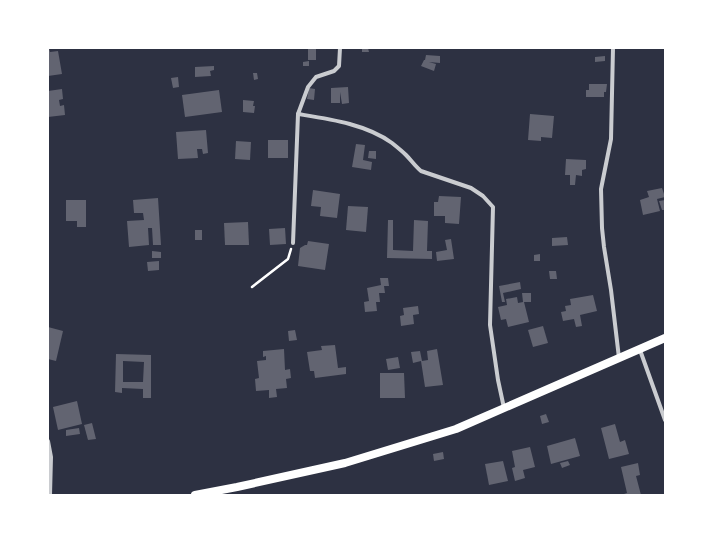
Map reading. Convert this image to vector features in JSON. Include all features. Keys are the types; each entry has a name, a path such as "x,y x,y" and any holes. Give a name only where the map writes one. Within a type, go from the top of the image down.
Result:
{"main road":[{"path":"195,495 237,488 345,463 456,429 665,338"}],"street":[{"path":"293,243 298,114 308,87 316,78 334,72 339,66 340,48"},
{"path":"613,48 612,139 601,189 604,247 619,358"},
{"path":"298,114 341,122 363,128 390,142 406,154 421,171 471,188 483,196 494,207 490,325 498,380 504,408"},
{"path":"640,350 665,420"},
{"path":"48,440 51,457 50,495"}],"path":[{"path":"252,287 288,259 293,243"}],"building":[{"path":"48,48 50,52 58,51 62,74 48,76"},
{"path":"308,48 316,48 316,60 308,60"},
{"path":"362,48 368,48 369,52 362,52"},
{"path":"426,55 440,56 440,63 429,62 436,64 434,71 421,66"},
{"path":"605,56 605,61 595,62 595,57"},
{"path":"309,61 309,66 303,66 303,62"},
{"path":"214,66 214,70 210,71 211,76 195,77 195,67"},
{"path":"253,73 257,73 258,79 254,80"},
{"path":"178,77 179,87 173,88 171,78"},
{"path":"589,84 607,84 604,97 586,97 586,90 589,90"},
{"path":"348,87 349,103 342,104 340,92 340,103 331,103 331,88"},
{"path":"309,88 315,89 314,100 307,99"},
{"path":"62,89 63,99 59,100 60,106 64,105 65,115 48,117 48,91"},
{"path":"219,90 222,112 185,117 182,95"},
{"path":"243,100 254,101 254,113 243,112"},
{"path":"530,114 554,116 552,138 541,137 541,141 528,140"},
{"path":"206,130 208,153 203,154 202,149 197,149 198,158 178,159 176,132"},
{"path":"268,140 288,140 288,158 268,158"},
{"path":"236,141 251,142 250,160 235,159"},
{"path":"356,144 365,145 363,160 372,162 371,170 352,167"},
{"path":"369,151 376,151 376,159 368,158"},
{"path":"566,159 586,160 586,169 582,170 582,176 576,175 575,185 570,185 570,175 565,175"},
{"path":"662,188 665,197 657,199 660,211 643,215 640,200 649,197 647,191"},
{"path":"313,190 340,194 337,218 320,216 321,207 311,206"},
{"path":"439,196 461,197 459,224 445,223 445,216 434,216 434,202 438,202"},
{"path":"158,198 161,245 153,245 152,228 148,228 149,245 129,247 127,221 144,220 143,213 134,213 133,200"},
{"path":"66,200 86,200 86,227 77,227 77,221 66,221"},
{"path":"665,200 665,210 662,210 659,201"},
{"path":"348,206 368,207 366,232 346,230"},
{"path":"388,220 393,220 393,250 413,251 414,220 428,221 427,251 432,251 432,259 387,258"},
{"path":"248,222 249,245 225,245 224,223"},
{"path":"285,228 286,244 270,245 269,229"},
{"path":"195,230 202,230 202,240 195,240"},
{"path":"567,237 568,245 552,246 552,238"},
{"path":"451,239 454,259 437,261 436,252 447,250 445,240"},
{"path":"308,241 329,244 325,270 298,266 300,248 307,245"},
{"path":"152,251 161,252 161,258 152,258"},
{"path":"540,254 540,261 534,261 534,255"},
{"path":"159,261 159,270 148,271 147,262"},
{"path":"549,271 556,271 557,279 550,279"},
{"path":"380,278 388,278 389,286 384,286 385,293 379,293 380,302 376,302 377,311 365,312 364,302 369,301 367,288 381,285"},
{"path":"520,282 521,289 503,293 505,302 502,302 499,286"},
{"path":"522,293 531,293 531,302 524,302 529,322 508,327 506,319 501,320 498,307 507,305 506,299 517,297 518,303 523,302"},
{"path":"593,295 597,311 580,315 582,326 576,327 574,319 563,321 561,312 566,311 565,306 571,305 570,299"},
{"path":"418,306 419,314 413,315 414,324 401,326 400,316 404,315 403,308"},
{"path":"543,326 548,343 533,347 528,330"},
{"path":"48,327 63,331 56,361 48,359"},
{"path":"295,330 297,340 289,341 288,331"},
{"path":"335,345 338,368 346,367 346,374 315,378 314,371 310,371 307,352 322,350 321,346"},
{"path":"284,349 285,370 290,369 291,378 286,379 287,388 276,389 277,397 269,398 269,390 256,391 255,379 259,378 257,361 266,360 266,356 263,357 263,351"},
{"path":"437,349 443,385 425,387 421,361 413,363 411,352 420,351 422,361 428,360 427,351"},
{"path":"116,354 151,355 151,398 143,398 143,389 122,388 122,393 115,392","holes":["123,361 144,362 143,382 123,382"]},
{"path":"398,357 400,368 388,370 386,359"},
{"path":"380,373 404,373 405,398 380,398"},
{"path":"77,401 82,424 58,430 53,407"},
{"path":"546,414 549,422 542,424 540,416"},
{"path":"92,423 96,439 88,440 84,425"},
{"path":"615,424 620,442 625,440 629,454 609,459 601,428"},
{"path":"79,428 80,434 66,436 66,430"},
{"path":"575,438 580,456 551,464 547,446"},
{"path":"530,447 535,467 523,470 525,478 515,481 512,468 515,467 512,451"},
{"path":"443,452 444,459 434,461 433,454"},
{"path":"503,461 508,481 489,485 485,464"},
{"path":"568,461 570,465 562,468 560,463"},
{"path":"638,463 640,475 636,476 641,495 621,495 627,493 621,467"}]}
